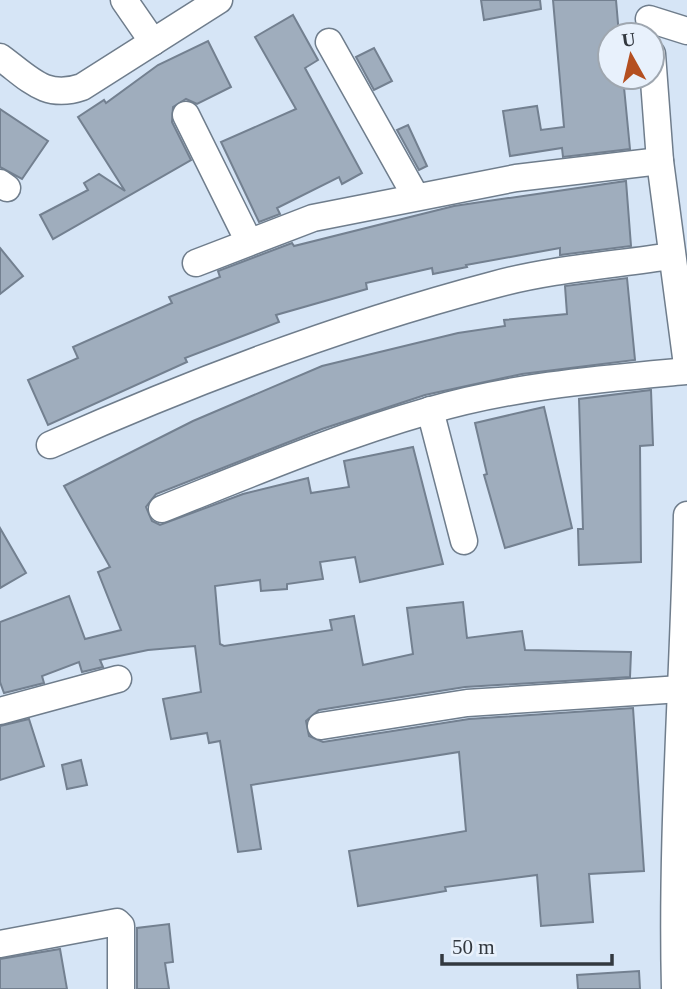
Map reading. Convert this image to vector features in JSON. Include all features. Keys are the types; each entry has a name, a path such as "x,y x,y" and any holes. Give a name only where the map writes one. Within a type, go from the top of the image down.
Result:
{"street":[{"path":"124,0 153,42"},
{"path":"0,57 48,91 63,94 82,87 219,0"},
{"path":"649,18 687,31"},
{"path":"329,42 416,197"},
{"path":"655,91 671,256 687,365"},
{"path":"186,115 249,242"},
{"path":"196,263 313,218 516,178 660,161"},
{"path":"50,445 174,390 361,324 496,284 671,256"},
{"path":"162,509 358,432 430,410 507,392 687,371"},
{"path":"430,410 464,541"},
{"path":"675,989 672,895 681,689 686,649 687,515"},
{"path":"0,711 118,679"},
{"path":"321,726 467,703 681,689"},
{"path":"0,944 117,922 121,926 121,989"}],"building":[{"path":"481,0 540,0 541,9 484,20"},
{"path":"553,0 616,0 618,21 596,21 596,91 624,91 630,149 563,157 562,148 510,156 503,111 537,106 541,130 564,127"},
{"path":"293,15 318,60 305,68 362,173 342,184 339,177 277,208 280,214 259,222 221,142 296,109 255,37"},
{"path":"208,41 231,87 197,104 186,99 173,107 172,122 191,160 53,239 40,215 88,190 84,183 99,174 125,191 78,117 104,100 106,103 158,65"},
{"path":"374,48 392,81 374,90 356,57"},
{"path":"0,109 48,141 22,179 0,167"},
{"path":"408,125 427,166 419,170 397,130"},
{"path":"626,181 631,246 560,255 560,248 466,265 467,267 433,274 432,268 366,283 367,289 276,315 279,322 185,358 187,362 48,425 28,380 78,358 73,347 172,303 169,297 220,277 218,271 292,243 294,246 454,206"},
{"path":"0,248 23,276 0,294"},
{"path":"627,278 635,360 522,374 425,395 322,429 156,494 146,507 152,521 160,525 243,494 308,478 311,493 349,487 344,461 413,447 443,564 360,582 355,557 320,562 323,579 287,584 287,589 261,591 260,580 215,586 220,644 224,646 332,630 330,620 354,616 363,665 413,654 407,608 463,602 467,638 522,631 525,650 631,652 630,677 465,687 319,710 306,721 309,736 323,742 469,719 633,708 644,871 589,874 593,922 541,926 537,875 445,887 446,891 358,906 349,851 466,831 459,752 251,785 261,849 238,852 220,741 209,743 207,733 171,739 163,699 201,692 195,646 148,650 100,660 103,667 82,672 79,662 42,676 44,683 4,693 0,682 0,622 69,596 85,639 121,630 98,572 110,567 64,486 193,421 322,366 458,333 505,326 504,320 567,314 565,286"},
{"path":"651,390 653,445 640,446 641,562 579,565 578,529 583,529 579,399"},
{"path":"544,407 572,528 505,548 484,475 487,474 475,423"},
{"path":"0,528 26,573 0,588"},
{"path":"29,719 44,766 0,780 0,726"},
{"path":"81,760 87,785 67,789 62,765"},
{"path":"169,924 173,962 165,963 169,989 137,989 137,928"},
{"path":"60,949 67,989 0,989 0,959"},
{"path":"639,971 640,989 578,989 577,975"}]}
